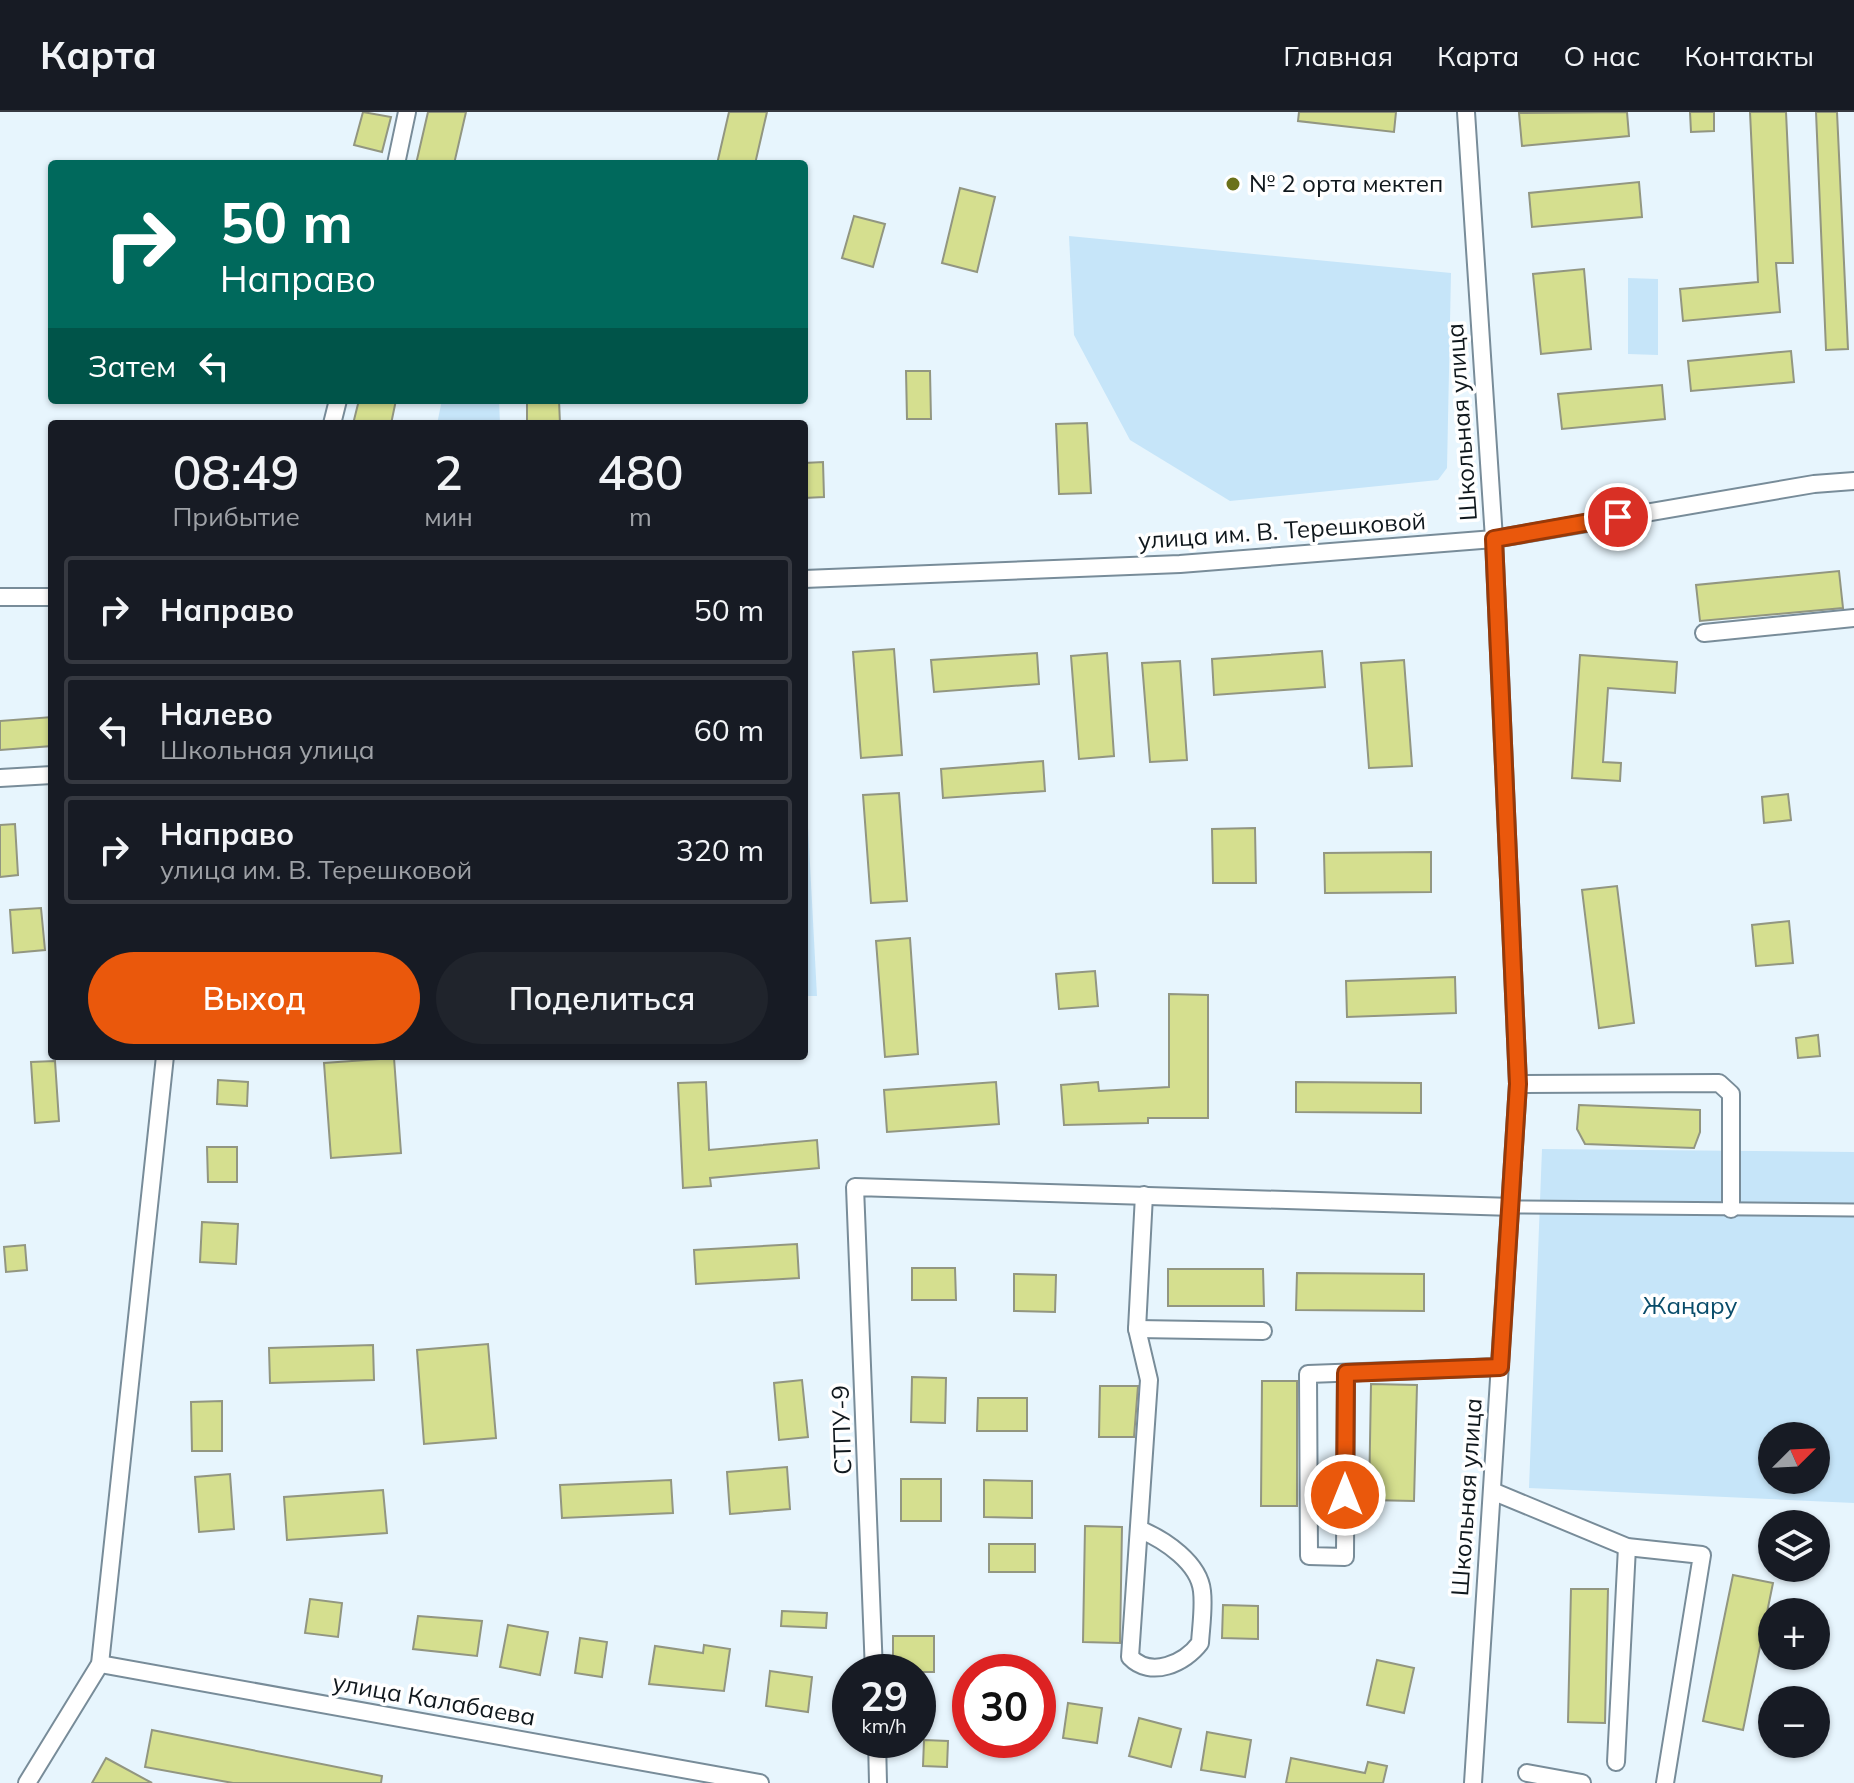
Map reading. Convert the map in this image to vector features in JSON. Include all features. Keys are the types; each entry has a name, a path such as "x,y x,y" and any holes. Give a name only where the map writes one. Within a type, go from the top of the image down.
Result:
{"street":[{"path":"397,160 407,112"},
{"name":"Школьная улица","path":"1466,112 1494,539 1518,1084 1513,1207 1473,1783"},
{"name":"улица им. В. Терешковой","path":"808,579 1180,564 1494,539 1799,486 1854,481"},
{"path":"0,597 48,597"},
{"path":"1704,633 1854,618"},
{"path":"0,778 48,775"},
{"path":"27,1783 100,1664 165,1060"},
{"path":"1518,1084 1719,1083 1731,1094 1731,1209"},
{"name":"СТПУ-9","path":"873,1654 855,1187 1144,1195"},
{"path":"1141,1530 1157,1536 1188,1561 1202,1588 1200,1643 1179,1664 1150,1667 1137,1665 1130,1657 1149,1380 1137,1329 1144,1195 1513,1207 1854,1210"},
{"path":"1137,1329 1263,1331"},
{"path":"1346,1373 1345,1557 1309,1556 1308,1374 1500,1367"},
{"path":"1492,1491 1627,1547 1702,1555 1665,1783"},
{"path":"1616,1762 1627,1547"},
{"name":"улица Калабаева","path":"100,1664 760,1783"},
{"path":"877,1758 878,1783"},
{"path":"1527,1773 1582,1783"}],"green space":[{"path":"1069,236 1451,273 1447,468 1438,480 1230,501 1130,440 1074,335"},
{"path":"1628,278 1658,279 1658,355 1628,354"},
{"path":"441,404 499,404 500,420 438,420"},
{"path":"808,826 817,996 808,996"},
{"name":"Жаңару","path":"1542,1149 1854,1152 1854,1503 1529,1488"}],"building":[{"path":"363,112 391,117 382,152 354,145"},
{"path":"428,112 466,112 455,160 417,160"},
{"path":"729,112 767,112 756,160 718,160"},
{"path":"1299,112 1396,112 1394,132 1298,121"},
{"path":"1627,112 1629,136 1522,146 1519,113"},
{"path":"1690,112 1714,112 1714,131 1691,132"},
{"path":"1750,112 1786,112 1793,263 1776,263 1780,312 1683,321 1680,289 1758,282"},
{"path":"1816,112 1837,112 1848,349 1826,350"},
{"path":"1639,182 1642,217 1532,227 1529,193"},
{"path":"960,188 995,197 977,272 942,263"},
{"path":"854,216 885,224 873,267 842,258"},
{"path":"1584,269 1591,349 1541,354 1533,274"},
{"path":"1791,351 1794,382 1691,391 1688,361"},
{"path":"906,371 930,371 931,419 907,419"},
{"path":"1662,385 1665,419 1562,429 1558,394"},
{"path":"358,404 395,404 392,420 354,420"},
{"path":"527,404 559,404 560,420 527,420"},
{"path":"1087,423 1091,493 1059,494 1056,424"},
{"path":"823,462 824,497 808,498 808,463"},
{"path":"1839,571 1843,608 1700,621 1696,585"},
{"path":"894,649 902,755 861,758 853,652"},
{"path":"1322,651 1325,687 1214,695 1212,659"},
{"path":"1037,653 1039,684 934,692 931,660"},
{"path":"1107,653 1114,756 1079,759 1071,656"},
{"path":"1580,655 1677,662 1675,693 1608,688 1603,762 1621,763 1620,781 1572,778"},
{"path":"1404,660 1412,766 1369,768 1361,663"},
{"path":"1180,661 1187,760 1150,762 1142,663"},
{"path":"48,717 48,746 0,750 0,721"},
{"path":"1043,761 1045,791 943,798 941,769"},
{"path":"899,793 907,901 871,903 863,795"},
{"path":"1788,794 1791,820 1764,823 1762,797"},
{"path":"15,824 18,875 0,877 0,825"},
{"path":"1255,828 1256,883 1213,883 1212,829"},
{"path":"1431,852 1431,892 1325,893 1324,853"},
{"path":"1617,886 1634,1023 1599,1028 1582,890"},
{"path":"41,908 45,950 13,953 10,910"},
{"path":"1789,921 1793,963 1756,966 1752,925"},
{"path":"910,938 918,1054 885,1057 876,941"},
{"path":"1095,971 1098,1006 1059,1009 1056,974"},
{"path":"1455,977 1456,1013 1347,1017 1346,981"},
{"path":"1169,994 1208,995 1208,1118 1148,1118 1148,1123 1064,1125 1061,1085 1098,1082 1099,1091 1169,1087"},
{"path":"1818,1035 1820,1056 1798,1058 1796,1038"},
{"path":"394,1060 401,1153 331,1158 324,1063"},
{"path":"55,1061 59,1121 35,1123 31,1062"},
{"path":"218,1080 248,1082 247,1106 217,1104"},
{"path":"706,1082 709,1150 817,1140 819,1168 710,1178 711,1186 683,1188 678,1083"},
{"path":"996,1082 999,1124 887,1132 884,1090"},
{"path":"1296,1082 1421,1083 1421,1113 1296,1112"},
{"path":"1579,1105 1700,1110 1700,1132 1694,1148 1585,1144 1577,1129"},
{"path":"207,1147 237,1147 237,1182 208,1182"},
{"path":"202,1222 238,1224 236,1264 200,1262"},
{"path":"797,1244 799,1278 696,1284 694,1250"},
{"path":"25,1245 27,1270 6,1272 4,1247"},
{"path":"912,1268 955,1268 956,1300 912,1300"},
{"path":"1168,1269 1263,1269 1264,1306 1168,1306"},
{"path":"1297,1273 1424,1274 1424,1311 1296,1310"},
{"path":"1014,1274 1056,1275 1055,1312 1014,1311"},
{"path":"488,1344 496,1438 424,1444 417,1350"},
{"path":"373,1345 374,1380 270,1383 269,1348"},
{"path":"912,1377 946,1378 945,1423 911,1422"},
{"path":"802,1380 808,1437 779,1440 774,1383"},
{"path":"1262,1381 1297,1381 1297,1506 1261,1506"},
{"path":"1371,1384 1417,1385 1414,1501 1369,1500"},
{"path":"1100,1386 1138,1386 1134,1437 1099,1437"},
{"path":"978,1398 1027,1398 1027,1431 977,1431"},
{"path":"222,1401 222,1451 192,1451 191,1402"},
{"path":"787,1467 790,1509 730,1514 727,1472"},
{"path":"230,1474 234,1529 199,1532 195,1477"},
{"path":"901,1479 941,1479 941,1521 901,1521"},
{"path":"671,1480 673,1513 562,1518 560,1485"},
{"path":"984,1480 1032,1481 1032,1518 984,1517"},
{"path":"383,1490 387,1533 287,1540 284,1497"},
{"path":"1085,1526 1122,1527 1120,1643 1083,1642"},
{"path":"989,1544 1035,1544 1035,1572 989,1572"},
{"path":"1733,1575 1773,1583 1770,1598 1758,1598 1758,1656 1743,1730 1703,1721"},
{"path":"1571,1589 1608,1589 1605,1723 1568,1722"},
{"path":"310,1599 342,1603 338,1637 305,1633"},
{"path":"1223,1605 1258,1606 1258,1639 1222,1638"},
{"path":"782,1611 827,1613 826,1628 781,1626"},
{"path":"418,1616 482,1621 477,1656 413,1649"},
{"path":"508,1625 548,1632 540,1675 500,1667"},
{"path":"893,1636 934,1636 934,1654 893,1654"},
{"path":"580,1638 607,1642 602,1677 575,1673"},
{"path":"704,1645 730,1649 724,1691 649,1684 655,1646 703,1653"},
{"path":"1377,1660 1414,1668 1404,1713 1367,1705"},
{"path":"770,1671 812,1677 808,1712 766,1706"},
{"path":"1068,1703 1102,1708 1097,1743 1063,1738"},
{"path":"1139,1718 1181,1729 1171,1767 1129,1756"},
{"path":"152,1730 382,1776 381,1783 233,1783 145,1767"},
{"path":"1207,1732 1251,1740 1245,1777 1201,1770"},
{"path":"936,1740 948,1741 947,1767 923,1766 923,1758 936,1758"},
{"path":"106,1758 152,1783 92,1783"},
{"path":"1291,1758 1365,1773 1368,1762 1387,1766 1383,1783 1286,1783"}],"place":[{"name":"№ 2 орта мектеп","path":"1233,184"}],"route":[{"path":"1345,1495 1346,1373 1500,1367 1513,1207 1518,1084 1494,539 1618,517"}]}
